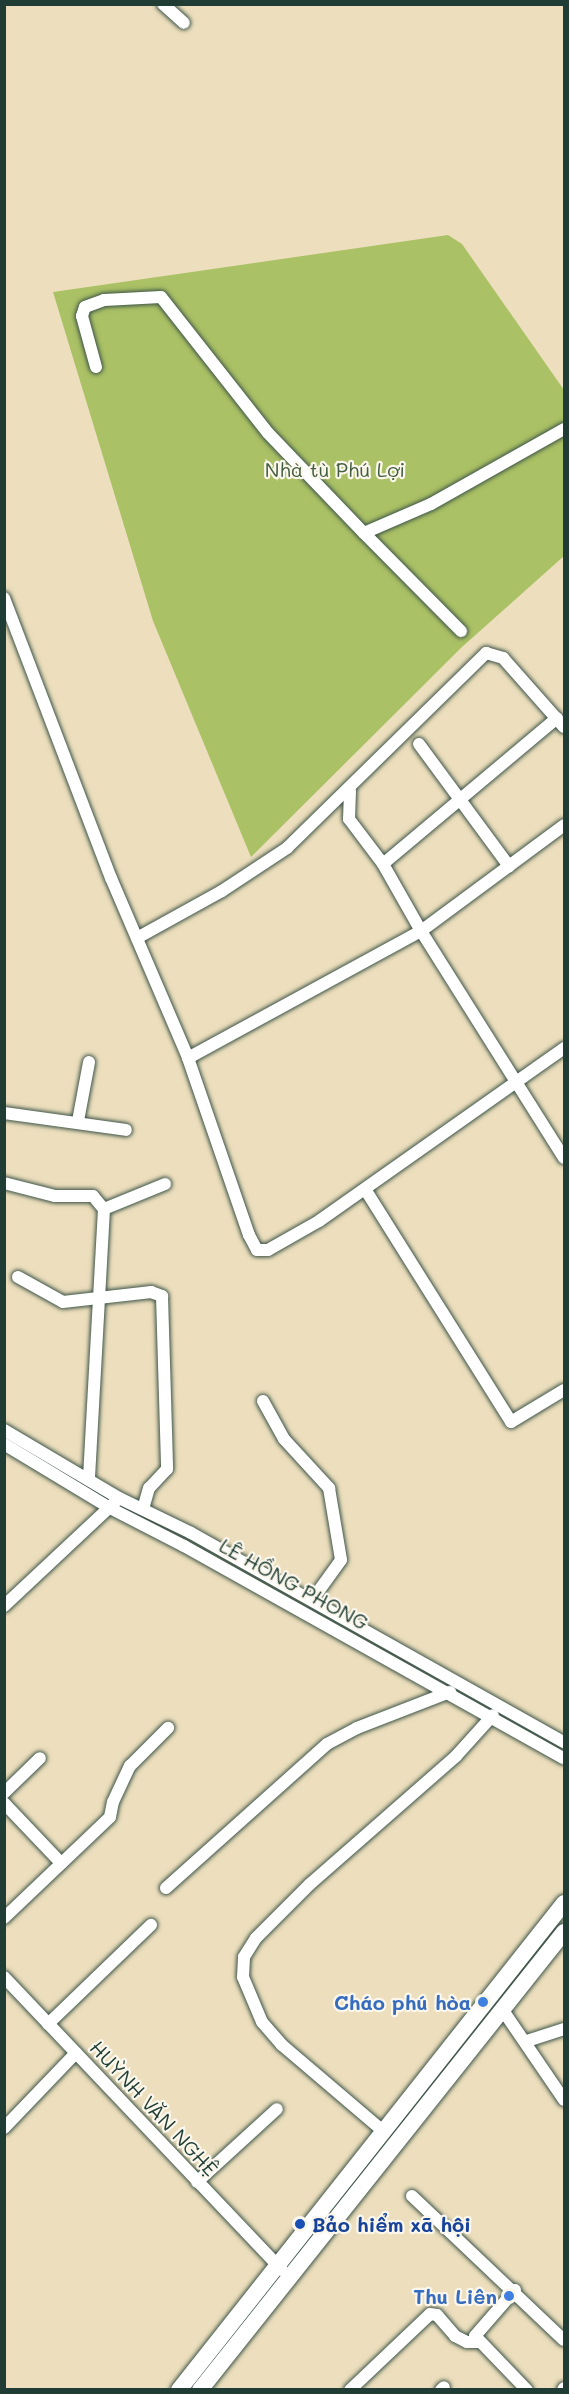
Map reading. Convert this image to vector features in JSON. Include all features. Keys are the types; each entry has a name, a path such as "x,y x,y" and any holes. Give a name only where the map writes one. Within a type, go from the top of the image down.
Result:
{"main road":[{"path":"202,2389 383,2131 564,1903"},
{"path":"179,2390 283,2271 564,1932"}],"street":[{"path":"162,4 184,23"},
{"path":"96,367 82,316 85,307 93,303 159,296 268,433 461,632"},
{"path":"364,534 431,504 564,429"},
{"path":"4,598 137,938 188,1058 249,1235 257,1250 268,1250 365,1189 564,1048"},
{"path":"137,938 222,891 287,848 350,791 486,652 503,658 561,723 460,800 383,864"},
{"path":"419,744 509,866"},
{"path":"350,791 349,819 383,864 421,931 515,1083 563,1152"},
{"path":"188,1058 421,931 564,825"},
{"path":"78,1121 89,1062"},
{"path":"4,1113 78,1121 126,1130"},
{"path":"4,1183 55,1196 93,1196 104,1209 89,1480"},
{"path":"104,1209 165,1184"},
{"path":"365,1189 511,1422 564,1390"},
{"path":"18,1277 63,1302 100,1300 151,1292 162,1296 167,1469 149,1488 142,1509"},
{"path":"263,1401 284,1439 329,1488 341,1560 312,1600"},
{"name":"LÊ HỒNG PHONG","path":"4,1430 119,1498 312,1600 564,1742"},
{"name":"LÊ HỒNG PHONG","path":"4,1444 110,1508 493,1715 564,1758"},
{"path":"5,1605 119,1498"},
{"path":"166,1888 327,1744 357,1728 450,1692"},
{"path":"383,2131 282,2045 262,2022 243,1977 244,1957 256,1938 310,1884 431,1778 493,1715"},
{"path":"4,1918 110,1817 113,1802 130,1766 168,1728"},
{"path":"4,1793 40,1758"},
{"path":"4,1803 61,1863"},
{"path":"48,2024 152,1925"},
{"name":"HUỲNH VĂN NGHỆ","path":"4,1977 196,2182 283,2271"},
{"path":"502,2009 527,2041 564,2100"},
{"path":"527,2041 564,2029"},
{"path":"4,2127 76,2053"},
{"path":"196,2182 277,2109"},
{"path":"412,2196 514,2290 564,2340"},
{"path":"514,2290 476,2331 479,2342 527,2390"},
{"path":"350,2390 430,2314 437,2315 455,2336 467,2342 479,2342"}],"green space":[{"name":"Nhà tù Phú Lợi","path":"448,235 462,244 564,390 564,556 462,647 251,857 153,621 53,292"}],"place":[{"name":"Cháo phú hòa","path":"483,2002"},
{"name":"Bảo hiểm xã hội","path":"300,2224"},
{"name":"Thu Liên","path":"509,2296"}]}
